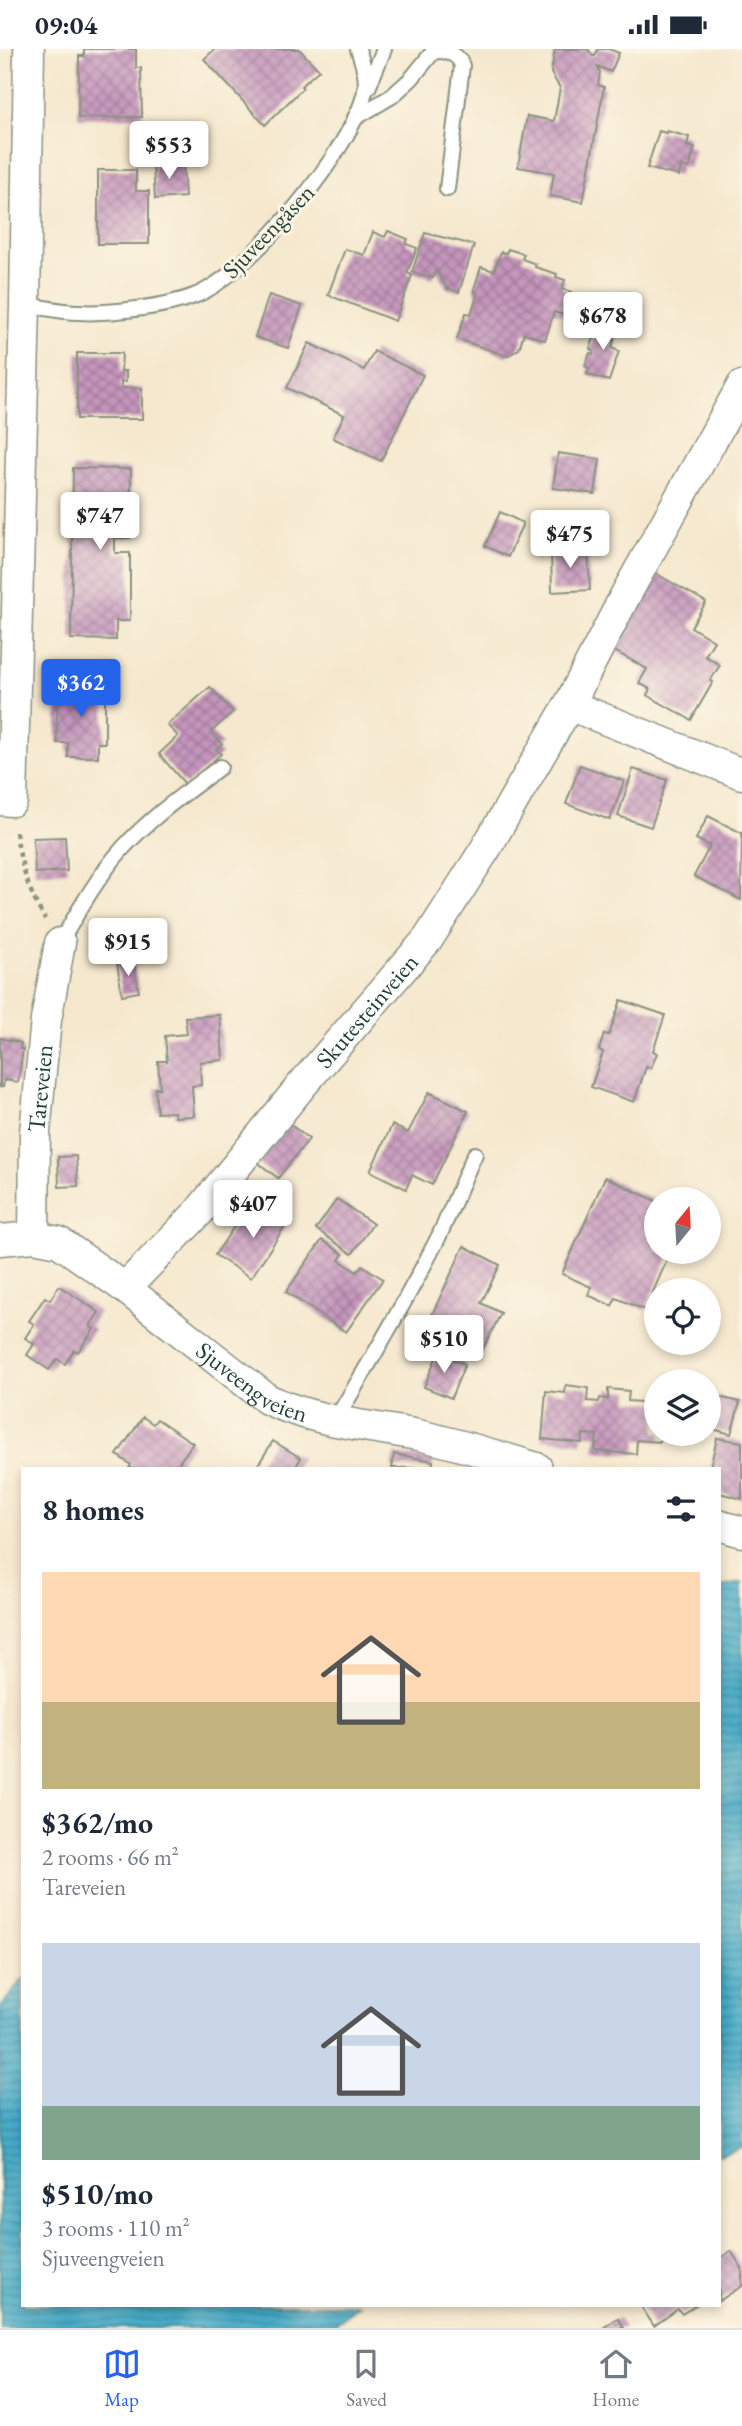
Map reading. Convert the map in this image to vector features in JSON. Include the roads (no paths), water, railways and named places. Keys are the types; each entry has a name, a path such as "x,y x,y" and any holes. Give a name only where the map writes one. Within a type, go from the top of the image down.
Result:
{"street":[{"path":"6,801 25,305 29,49"},
{"name":"Skutesteinveien","path":"125,1288 205,1205 302,1085 428,939 486,848 569,705 625,596 742,386"},
{"path":"569,705 742,774"},
{"name":"Tareveien","path":"34,1237 35,1132 46,1020 60,943"},
{"name":"Sjuveengveien","path":"0,1240 34,1237 59,1242 125,1288 267,1399 294,1411 334,1422 470,1447 534,1467"},
{"path":"721,1525 742,1532"}],"lane":[{"name":"Sjuveengåsen","path":"355,118 366,78 358,49"},
{"name":"Sjuveengåsen","path":"25,305 79,313 170,303 208,290 230,274 299,204 342,144 384,49"},
{"path":"355,118 392,96 411,79 433,52 447,51 458,57 462,62 462,71 447,189"},
{"path":"60,943 94,885 124,847 161,812 220,767"},
{"path":"334,1422 413,1286 439,1235 474,1154"}],"water":[{"path":"742,1583 742,2147 721,2154 721,1587"},
{"path":"21,1982 21,2307 357,2307 330,2328 0,2328 0,2008"}]}
